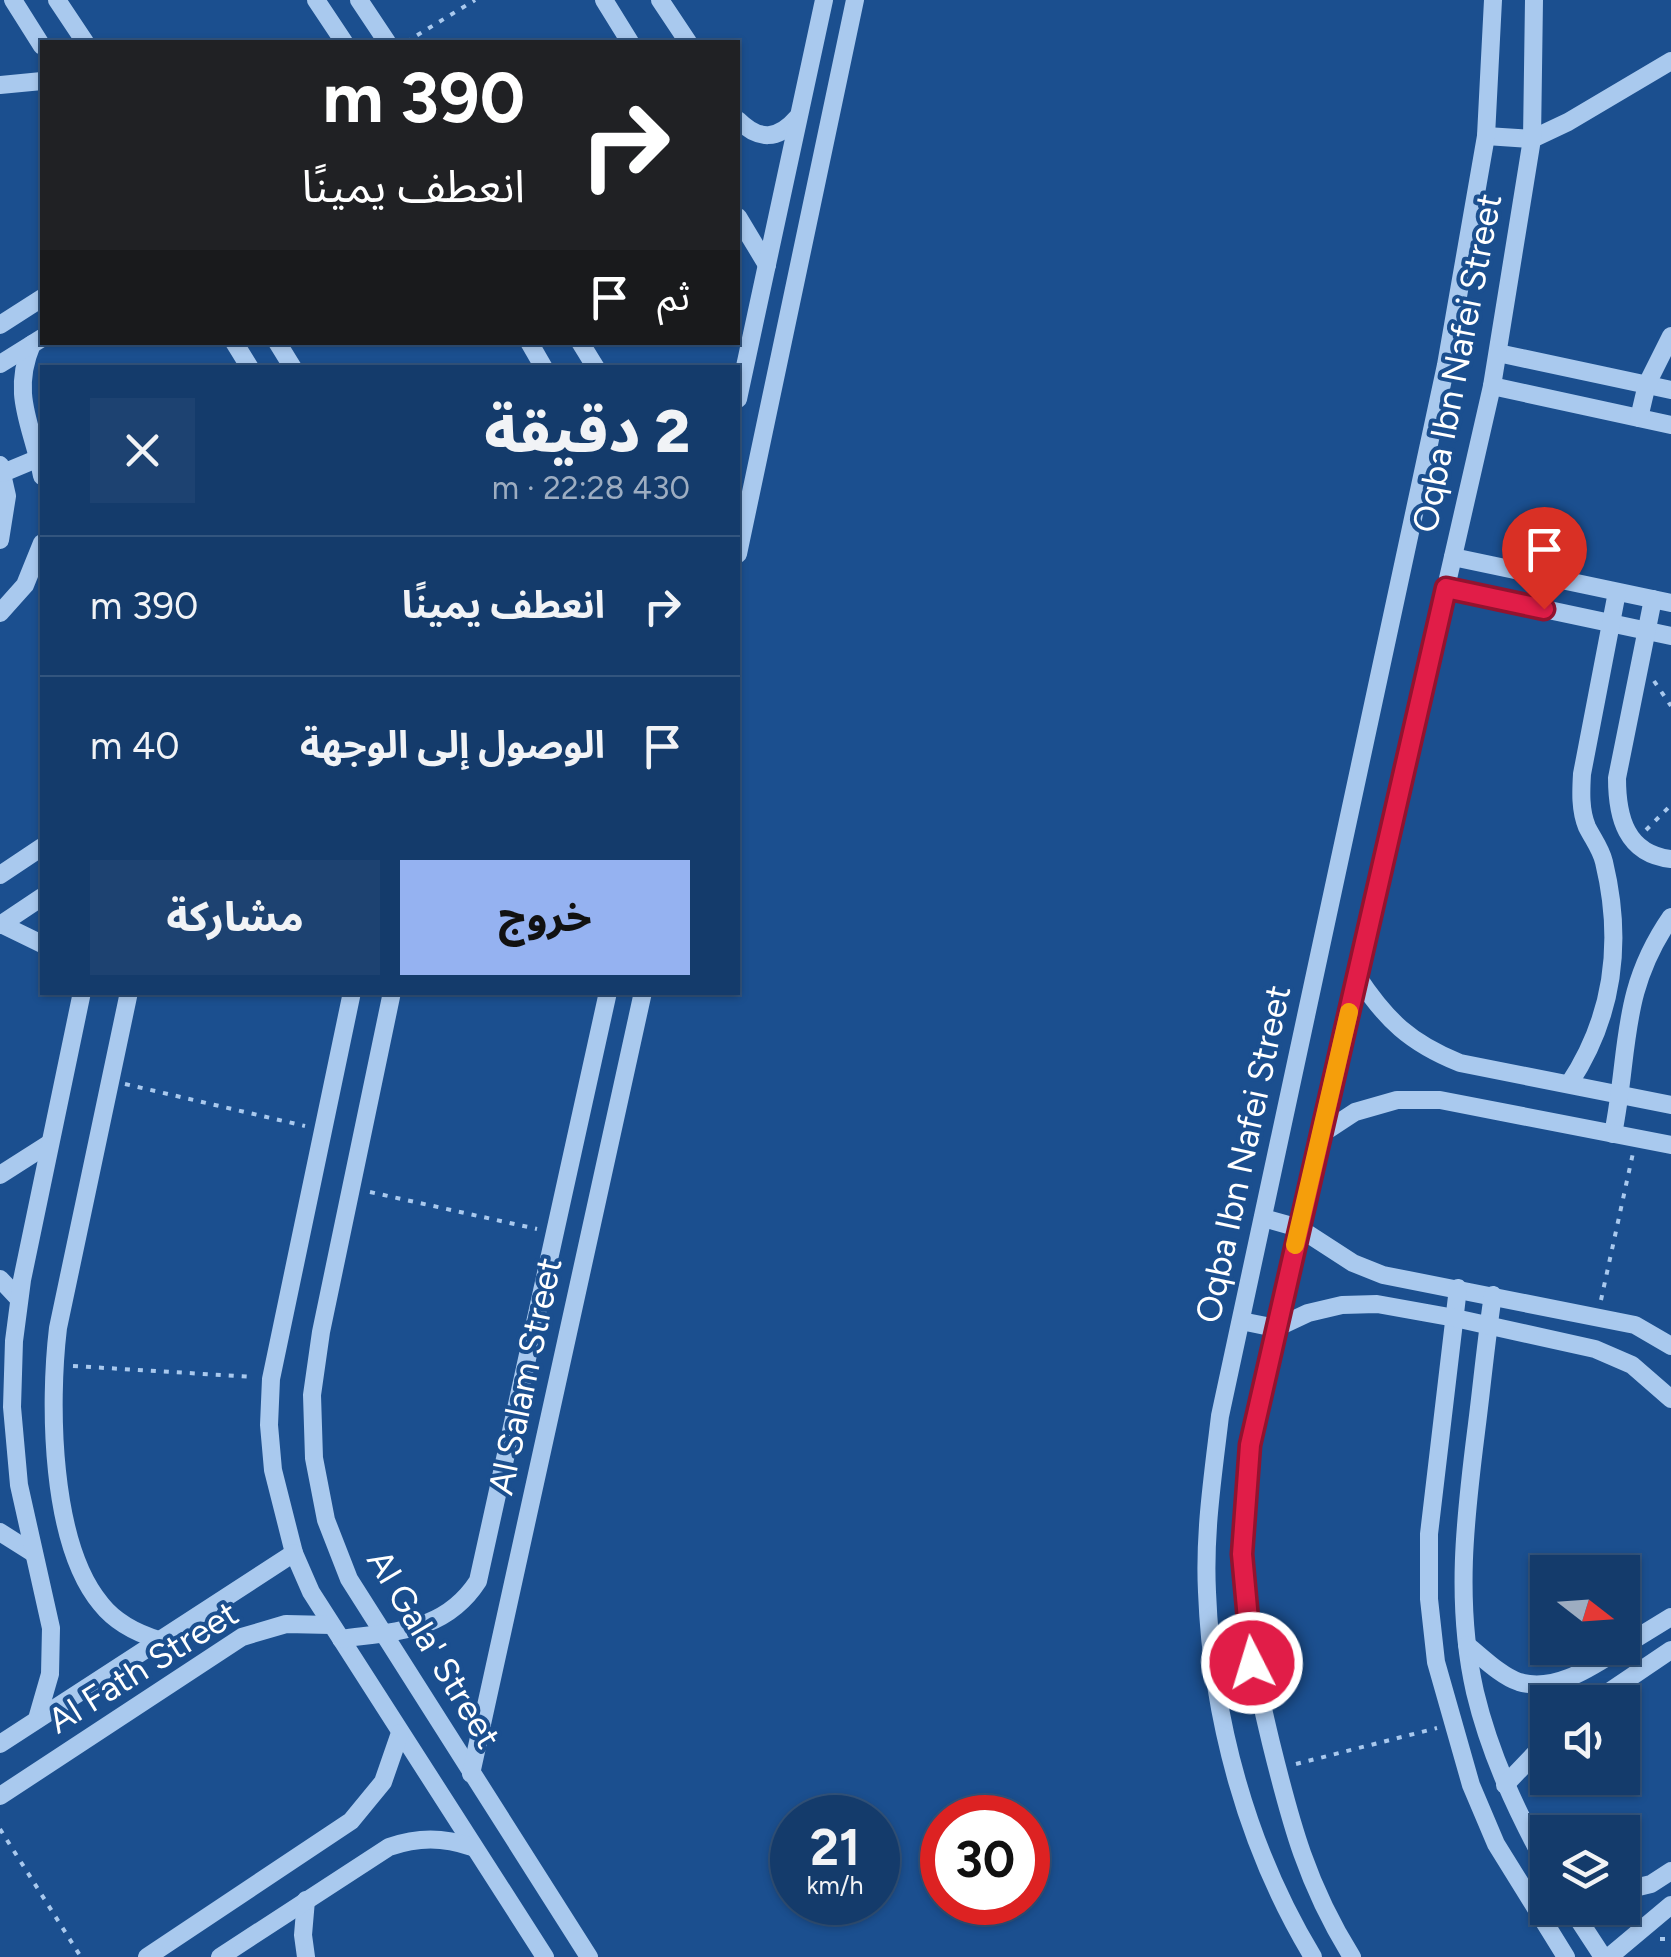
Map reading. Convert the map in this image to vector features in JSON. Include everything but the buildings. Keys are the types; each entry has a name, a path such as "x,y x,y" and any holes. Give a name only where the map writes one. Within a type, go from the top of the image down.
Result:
{"street":[{"path":"12,0 40,43"},
{"path":"58,0 84,40"},
{"path":"316,0 343,40"},
{"path":"360,0 386,40"},
{"path":"604,0 629,40"},
{"path":"660,0 687,40"},
{"path":"740,391 824,0"},
{"path":"740,545 855,0"},
{"name":"Oqba Ibn Nafei Street","path":"1313,1957 1259,1848 1232,1764 1214,1678 1207,1591 1209,1503 1220,1416 1446,365 1486,136 1492,0"},
{"name":"Oqba Ibn Nafei Street","path":"1352,1957 1324,1913 1304,1866 1252,1663 1242,1554 1250,1445 1492,386 1532,139 1534,0"},
{"path":"1486,136 1532,139 1671,61"},
{"path":"0,85 40,82"},
{"path":"740,121 758,134 772,135 785,132 798,118"},
{"path":"740,220 767,265"},
{"path":"0,325 40,299"},
{"path":"1639,418 1647,384 1671,336"},
{"path":"0,364 37,341"},
{"path":"37,341 26,359 21,391 40,463"},
{"path":"1498,353 1671,390"},
{"path":"1492,386 1671,425"},
{"path":"0,540 7,496 2,469 40,467"},
{"path":"0,613 24,584 40,548"},
{"path":"1452,557 1662,601 1647,630 1617,778 1623,826 1633,842 1650,854 1671,858"},
{"path":"1446,588 1671,636"},
{"path":"1569,1084 1590,1053 1604,1016 1612,958 1614,920 1603,856 1586,824 1581,799 1582,774 1617,592"},
{"path":"1603,856 1633,842"},
{"path":"0,874 40,848"},
{"path":"1,924 40,899"},
{"path":"1613,1134 1634,990 1642,965 1671,917"},
{"path":"1,924 40,943"},
{"path":"1357,976 1379,1010 1411,1039 1435,1053 1460,1063 1671,1105"},
{"path":"37,1719 50,1674 51,1628 7,1444 18,1298 81,995"},
{"path":"128,995 65,1292 54,1364 53,1432 70,1532 86,1580 103,1608 115,1619 159,1640"},
{"name":"Al Gala' Street","path":"351,995 272,1378 269,1426 273,1470 294,1553 336,1632 544,1957"},
{"name":"Al Gala' Street","path":"391,995 318,1347 312,1394 314,1458 326,1520 350,1579 382,1633 589,1957"},
{"name":"Al Salam Street","path":"336,1632 382,1633 432,1623 451,1614 478,1581 607,995"},
{"name":"Al Salam Street","path":"471,1774 642,995"},
{"path":"1320,1135 1355,1112 1397,1100 1440,1100 1671,1146"},
{"path":"0,1175 50,1143"},
{"path":"1263,1218 1299,1228 1339,1255 1383,1275 1635,1324 1671,1346"},
{"path":"0,1279 18,1298"},
{"path":"1458,1288 1429,1534 1429,1599 1436,1662 1471,1785 1496,1844 1566,1957"},
{"path":"1493,1295 1463,1540 1462,1590 1474,1690 1505,1785 1530,1834"},
{"path":"1241,1321 1276,1328 1308,1313 1342,1305 1377,1304 1596,1349 1632,1364 1671,1399"},
{"path":"0,1532 32,1553"},
{"name":"Al Fath Street","path":"0,1744 294,1553"},
{"path":"1640,1637 1671,1617"},
{"name":"Al Fath Street","path":"0,1796 242,1637 286,1624 336,1632"},
{"path":"1467,1645 1520,1682 1552,1683 1594,1665"},
{"path":"1619,1685 1671,1650"},
{"path":"147,1957 351,1822 383,1782 400,1733"},
{"path":"1505,1785 1530,1759"},
{"path":"220,1957 374,1856 406,1842 440,1839 472,1847"},
{"path":"1640,1887 1671,1871"},
{"path":"306,1900 306,1957"},
{"path":"1584,1925 1606,1957 1671,1905"}],"path":[{"path":"409,40 475,0"},
{"path":"1633,842 1671,805"},
{"path":"110,1080 322,1130"},
{"path":"1598,1315 1636,1139"},
{"path":"351,1188 555,1233"},
{"path":"54,1364 272,1378"},
{"path":"1277,1769 1452,1724"},
{"path":"0,1828 82,1957"}],"slow traffic":[{"path":"1295,1245 1349,1012"}],"route":[{"path":"1252,1663 1242,1554 1250,1445 1446,588 1544,609"}]}
